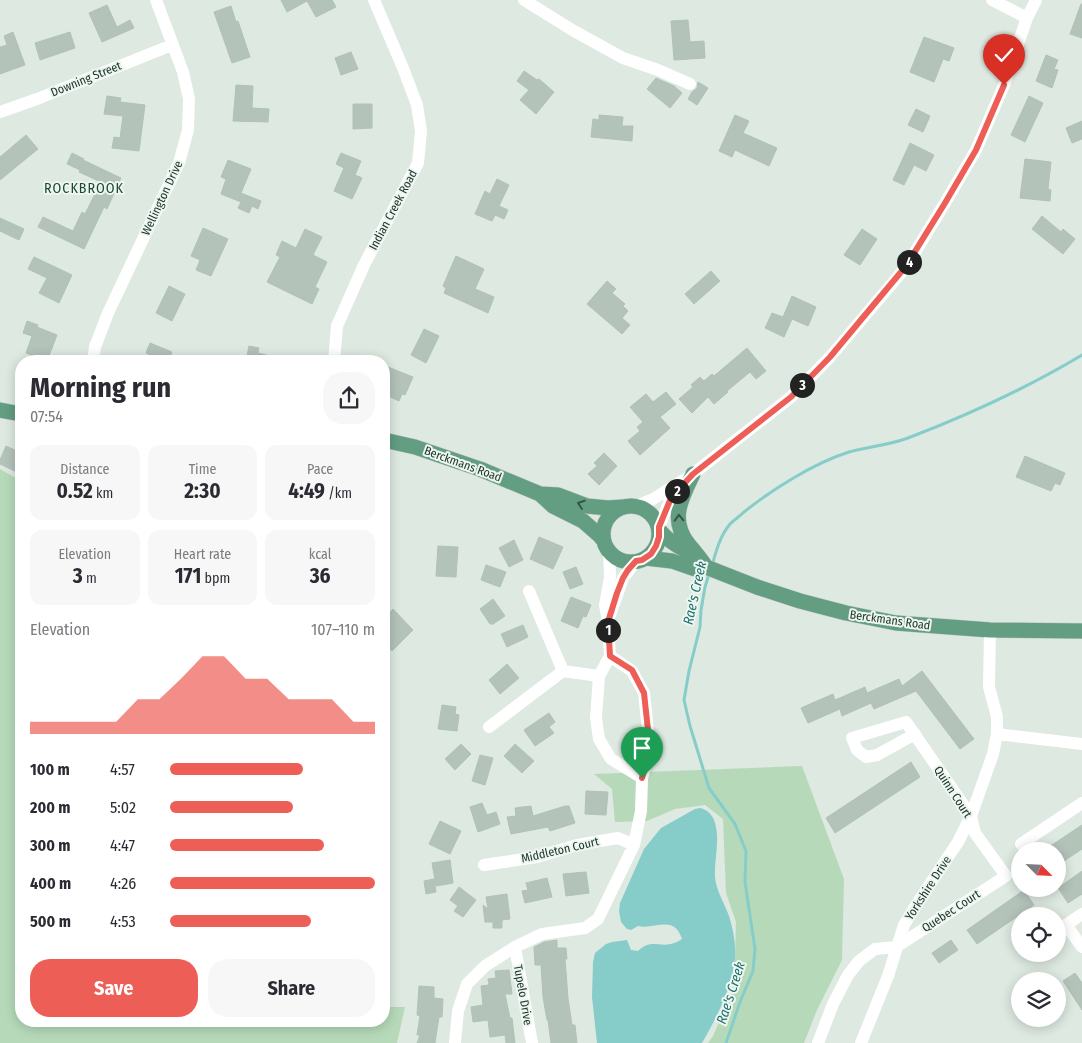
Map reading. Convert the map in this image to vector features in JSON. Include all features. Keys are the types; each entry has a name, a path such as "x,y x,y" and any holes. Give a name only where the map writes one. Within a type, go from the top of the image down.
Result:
{"main road":[{"path":"0,410 15,413"},
{"name":"Berckmans Road","path":"390,441 415,447 480,468 540,494 553,506 583,521 599,535 606,546"},
{"path":"693,474 682,498 678,517 682,535 703,562"},
{"name":"Berckmans Road","path":"540,494 558,495 587,506 608,508 629,506"},
{"path":"629,506 640,507 648,511 655,518 659,529 659,537 651,554 641,559 624,561 615,557 606,546 603,534 604,525 608,517 615,511 629,506"},
{"name":"Berckmans Road","path":"659,529 664,537 703,562 757,587 846,613 896,623 990,630 1082,631"},
{"name":"Berckmans Road","path":"641,559 672,561 695,569 703,562"}],"street":[{"name":"Wellington Drive","path":"93,355 94,347 105,321 179,163 188,130 189,99 183,72 156,0"},
{"name":"Indian Creek Road","path":"335,355 337,326 364,265 418,162 421,131 417,105 374,0"},
{"path":"524,0 623,58 690,84"},
{"path":"992,0 1027,18"},
{"path":"629,506 653,499 693,474 791,397 830,357 906,266 976,150 1004,85 1027,18 1036,0"},
{"name":"Downing Street","path":"0,112 172,45"},
{"path":"659,529 671,498 693,474"},
{"path":"606,546 610,577 605,605 610,656 599,676 596,718 599,739 611,759 642,778"},
{"path":"608,622 623,578 641,559"},
{"path":"529,591 563,671"},
{"name":"Yorkshire Drive","path":"860,1043 888,976 904,925 958,842 971,816 993,754 997,734 996,717 989,687 990,630"},
{"path":"455,1043 458,1012 467,984 485,966 515,947 542,934 585,928 598,919 634,845 641,810 642,778 649,754 644,693 632,670 610,656"},
{"path":"489,727 563,671 599,676"},
{"name":"Quinn Court","path":"914,734 971,816 975,833 1006,876"},
{"path":"997,734 1082,744"},
{"path":"1024,842 1082,803"},
{"name":"Middleton Court","path":"484,865 537,857 577,845 618,838 634,845"},
{"name":"Quebec Court","path":"896,947 1006,876"},
{"path":"1082,914 1066,926 1082,947"},
{"name":"Tupelo Drive","path":"515,947 532,1043"},
{"path":"818,1043 833,1004 848,975 859,961 875,949 896,947"}],"green space":[{"path":"0,469 15,478 15,1027 390,1027 390,1007 405,1007 397,1043 0,1043"},
{"path":"802,766 844,879 842,960 817,1010 804,1043 708,1043 713,1036 733,990 736,922 726,893 723,819 705,805 675,809 647,821 615,822 612,789 594,774"}],"water":[{"path":"700,808 710,814 716,827 715,877 729,916 735,942 735,958 731,980 723,1002 702,1043 597,1043 592,997 595,953 606,944 612,942 627,940 631,950 638,951 650,944 666,945 682,939 679,931 669,925 638,926 631,930 627,929 621,922 620,903 644,849 661,828"}],"building":[{"path":"281,0 332,0 336,7 316,17 307,1 287,12"},
{"path":"1082,4 1082,38 1070,34"},
{"path":"107,5 117,27 130,20 134,28 102,42 89,13"},
{"path":"231,6 250,57 232,63 214,12"},
{"path":"688,20 690,42 704,41 705,58 674,60 671,21"},
{"path":"13,32 25,65 0,74 0,47 7,45 4,36"},
{"path":"70,32 75,48 40,60 35,43"},
{"path":"924,37 954,48 949,61 943,59 934,82 910,72"},
{"path":"351,52 358,69 341,75 335,58"},
{"path":"1046,55 1058,60 1054,69 1058,70 1052,88 1036,81"},
{"path":"524,71 537,80 539,79 554,92 536,114 520,100 529,90 517,81"},
{"path":"656,78 674,86 682,93 670,108 647,89"},
{"path":"698,82 708,88 697,105 688,99 697,88"},
{"path":"236,85 253,86 252,108 269,109 268,122 233,121"},
{"path":"107,96 121,98 120,102 145,105 139,151 112,148 114,137 120,138 123,116 104,114"},
{"path":"1029,96 1043,103 1025,142 1011,135"},
{"path":"353,104 372,104 372,128 353,129"},
{"path":"916,109 930,116 923,132 908,125"},
{"path":"599,115 623,117 622,126 633,126 632,141 591,137 593,119 599,120"},
{"path":"735,115 749,121 743,133 777,148 769,166 735,150 732,157 719,151"},
{"path":"1082,121 1082,139 1072,143 1066,128"},
{"path":"26,135 38,149 0,180 0,157"},
{"path":"910,143 934,155 926,171 914,165 904,185 893,180"},
{"path":"72,153 121,178 107,209 104,207 84,249 38,227 43,217 73,231 82,212 85,214 101,182 67,164"},
{"path":"341,153 361,161 355,175 362,178 352,199 334,191 344,168 336,164"},
{"path":"1025,159 1051,162 1048,189 1051,190 1050,201 1020,198"},
{"path":"228,160 251,169 241,193 261,201 258,209 252,206 249,213 238,208 241,202 221,194 226,179 221,177"},
{"path":"497,179 509,185 499,206 508,210 504,219 495,215 492,221 475,214 485,191 490,194"},
{"path":"1042,216 1061,232 1063,229 1075,239 1063,254 1032,229"},
{"path":"0,218 24,229 19,240 0,231"},
{"path":"203,228 228,239 211,276 196,270 200,260 191,256"},
{"path":"305,229 322,237 313,255 327,262 315,287 319,289 312,304 267,282 280,257 276,255 282,241 296,248"},
{"path":"862,229 877,239 860,265 844,255"},
{"path":"456,256 484,269 475,289 494,297 488,313 444,293 446,288 443,286"},
{"path":"34,257 72,275 59,303 39,293 47,278 28,269"},
{"path":"711,271 720,281 694,304 685,294"},
{"path":"607,281 616,289 612,293 625,304 623,306 628,311 622,318 630,325 622,334 587,304"},
{"path":"169,286 185,294 172,321 156,313"},
{"path":"792,296 816,307 808,326 792,319 784,337 765,328 772,313 783,317"},
{"path":"27,321 57,335 49,355 31,355 26,353 32,336 23,333"},
{"path":"424,329 439,336 426,363 411,355"},
{"path":"150,343 172,352 171,355 150,355 146,353"},
{"path":"249,346 259,348 258,353 266,355 247,355"},
{"path":"747,348 766,371 756,379 750,372 714,404 708,397 692,413 679,399 693,387 691,385 700,377 704,381 712,374 714,376"},
{"path":"390,368 413,377 405,395 402,394 399,401 390,397"},
{"path":"666,392 676,404 660,417 670,428 640,455 628,441 640,431 637,427 643,422 630,407 646,394 653,402"},
{"path":"6,446 15,450 15,471 0,464"},
{"path":"604,453 617,466 599,485 588,474 597,466 594,463"},
{"path":"1025,456 1065,473 1060,485 1055,483 1051,491 1016,477"},
{"path":"539,537 563,547 553,569 530,559"},
{"path":"514,540 523,560 509,567 499,548"},
{"path":"438,546 458,547 456,577 436,576"},
{"path":"486,565 506,572 500,587 481,580"},
{"path":"576,567 583,584 570,589 563,572"},
{"path":"571,597 591,605 586,617 583,616 578,628 561,621"},
{"path":"493,599 505,616 490,624 480,609"},
{"path":"393,609 413,630 392,651 390,649 390,612"},
{"path":"523,625 528,637 507,647 501,634"},
{"path":"507,664 519,678 500,694 489,680"},
{"path":"922,671 974,739 960,749 916,691 874,709 871,703 842,716 840,709 808,723 801,708 833,694 835,700 865,687 867,693 899,679 902,686"},
{"path":"442,705 456,707 455,714 459,715 457,731 438,729"},
{"path":"549,713 555,722 549,727 554,733 535,746 524,730"},
{"path":"461,744 471,754 455,770 445,759"},
{"path":"515,744 534,761 522,773 504,756"},
{"path":"480,755 493,758 485,785 472,781"},
{"path":"911,762 920,777 835,833 826,818"},
{"path":"586,791 608,792 606,815 585,814"},
{"path":"482,803 487,815 496,812 500,824 478,832 470,807"},
{"path":"531,806 533,816 569,806 575,823 550,831 548,827 511,834 507,817 516,816 515,808"},
{"path":"440,821 461,831 450,854 429,844"},
{"path":"1082,825 1082,849 1066,860 1066,842 1056,842"},
{"path":"450,860 453,883 436,886 432,863"},
{"path":"1082,871 1082,894 1068,903 1065,898 1066,882"},
{"path":"586,872 589,893 566,896 563,874"},
{"path":"547,878 552,897 525,903 522,891 528,890 526,883"},
{"path":"434,879 436,892 426,894 424,881"},
{"path":"459,887 476,900 463,917 454,911 458,906 450,900"},
{"path":"507,894 510,919 502,920 502,928 493,928 493,922 485,922 483,905 488,909 486,897"},
{"path":"1013,898 1029,898 1034,905 1031,907 1011,907 1011,921 977,944 967,930"},
{"path":"557,940 557,948 566,948 568,998 572,1025 575,1025 577,1043 551,1043 543,997 541,965 535,965 534,947 544,942"},
{"path":"951,940 958,950 939,963 932,953"},
{"path":"509,970 512,994 505,994 510,1018 512,1018 515,1043 506,1043 505,1035 490,1037 488,1020 473,1022 471,1007 483,1005 481,986 489,985 488,979 496,978 495,971"},
{"path":"1075,973 1082,983 1082,1010 1066,986 1066,979"},
{"path":"419,986 434,987 434,998 443,999 442,1017 439,1017 435,1043 417,1043 420,1035 417,1035 420,1016 417,1015"}],"waterway":[{"name":"Rae's Creek","path":"712,566 721,539 730,524 755,503 794,477 849,452 901,440 953,420 1019,390 1082,355"},
{"name":"Rae's Creek","path":"709,574 684,700 709,788 735,824 746,851 745,882 755,949 753,971 726,1043"}],"district":[{"name":"ROCKBROOK","path":"84,188"}],"route":[{"path":"642,778 649,754 644,693 632,670 610,656 608,622 623,578 636,561 642,560 651,554 659,537 659,527 666,508 678,490 693,474 791,397 830,357 906,266 976,150 1004,85"}]}
